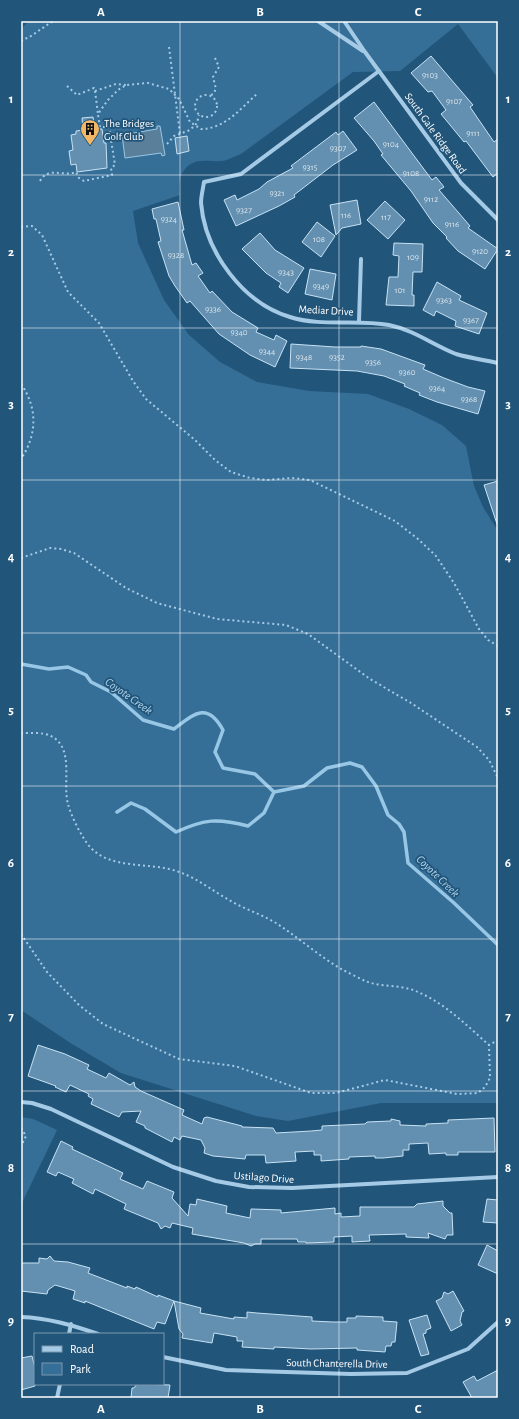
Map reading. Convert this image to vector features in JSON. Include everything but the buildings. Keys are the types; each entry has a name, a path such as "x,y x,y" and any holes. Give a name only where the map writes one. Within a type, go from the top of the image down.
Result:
{"street":[{"name":"South Gale Ridge Road","path":"318,21 365,52"},
{"name":"South Gale Ridge Road","path":"344,21 461,183 498,220"},
{"name":"Mediar Drive","path":"379,71 241,174 204,182 201,203 212,243 221,263 231,276 256,300 290,317 311,320 359,321 389,325 413,332 456,354 498,363"},
{"path":"359,321 361,259"},
{"name":"Ustilago Drive","path":"21,1102 32,1103 51,1109 173,1167 216,1181 250,1187 292,1188 498,1177"},
{"path":"21,1317 39,1318 71,1324 95,1333"},
{"name":"South Chanterella Drive","path":"164,1357 226,1370 351,1374 407,1373 468,1350 498,1322"},
{"path":"69,1333 71,1324"},
{"path":"57,1398 60,1385"}],"path":[{"path":"21,41 53,21"},
{"path":"170,47 170,65 176,95 180,134"},
{"path":"210,95 216,100 216,112 206,118 199,116 195,110 195,102 202,95 214,94 216,89 213,77 219,67 215,58"},
{"path":"67,86 77,95 94,88 95,91 116,84 126,85 148,83 160,85 169,89 176,95 190,122 201,129 218,126 230,119 258,93"},
{"path":"98,115 108,100 126,85"},
{"path":"40,181 42,177 55,171 70,174 76,172 79,178 84,181 112,175 111,168 115,165 109,127 100,127 95,91"},
{"path":"167,144 174,136 186,133 197,123 199,116"},
{"path":"21,227 32,226 42,235 68,292 99,323 133,381 146,399 195,440 215,460 231,472 250,478 266,480 292,478 310,480 395,521 418,539 436,556 454,583 479,629 488,640 498,646"},
{"path":"21,384 29,395 32,405 34,425 31,439 21,460"},
{"path":"21,558 50,548 61,549 74,553 126,588 157,603 216,619 286,625 308,634 370,679 394,692 478,747 489,760 498,778"},
{"path":"21,733 36,733 51,736 61,744 66,758 68,803 77,825 89,847 103,858 123,863 148,865 179,872 274,923 342,970 368,982 412,990 430,997 457,1017 489,1045 490,1078 478,1093 457,1094 385,1080 336,1093 311,1093 235,1066 179,1059 103,1024 79,1005 47,972 21,934"},
{"path":"489,1045 498,1040"},
{"path":"21,1128 26,1136 21,1146"}],"green space":[{"name":"The Bridges Golf Club","path":"29,21 498,21 498,78 458,24 400,71 353,72 241,154 223,161 204,161 190,164 180,178 180,195 133,211 138,243 164,300 189,335 220,362 257,382 309,391 368,394 409,409 442,425 466,446 474,486 483,507 498,531 498,1103 381,1103 288,1121 256,1116 121,1073 72,1044 21,1010 21,29"},
{"path":"21,1117 33,1119 57,1130 21,1205"}],"shaded area":[{"path":"157,126 160,126 165,155 162,156 161,153 125,158 122,135 157,129"}],"waterway":[{"name":"Coyote Creek","path":"21,664 49,669 68,667 86,675 91,682 111,692 143,720 174,729 194,715 206,713 217,721 223,730 215,752 223,768 255,774 274,792"},
{"name":"Coyote Creek","path":"274,792 304,786 327,768 350,763 362,767 376,786 388,815 399,824 404,832 408,863 454,903 498,945"},
{"path":"117,812 131,803 145,809 176,832 195,824 211,821 228,822 248,826 264,813 274,792"}],"place":[{"name":"The Bridges Golf Club","path":"90,146"}]}
